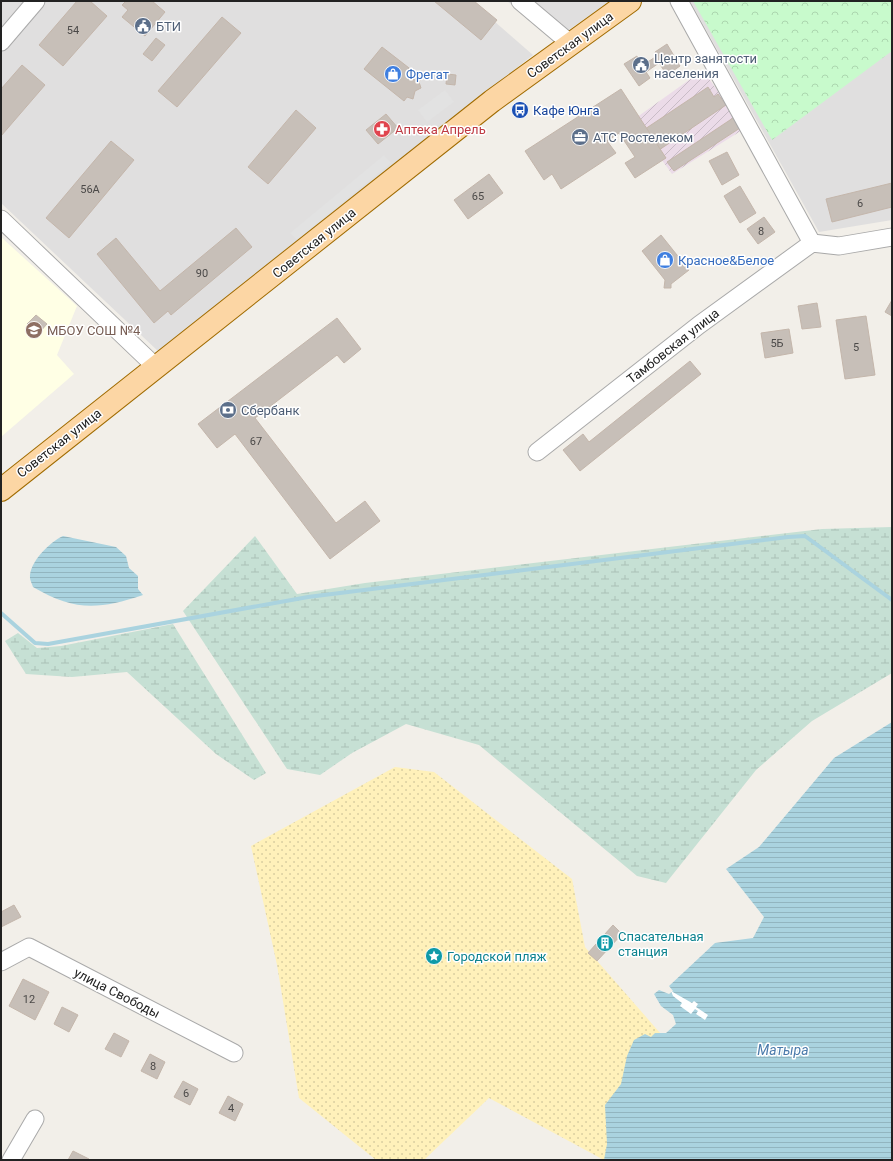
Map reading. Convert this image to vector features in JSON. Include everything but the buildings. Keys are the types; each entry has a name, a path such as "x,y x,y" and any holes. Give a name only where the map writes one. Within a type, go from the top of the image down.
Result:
{"main road":[{"name":"Советская улица","path":"1,490 57,444 158,368 492,102 630,1"}],"street":[{"path":"1,42 36,1"},
{"path":"520,1 571,44"},
{"path":"679,1 812,242 839,246 892,236"},
{"path":"1,219 158,368"},
{"name":"Тамбовская улица","path":"537,452 699,325 812,242"},
{"name":"улица Свободы","path":"1,962 29,947 234,1053"},
{"path":"11,1160 35,1119"}],"shaded area":[{"path":"1,1 471,1 533,55 159,352 1,203"},
{"path":"507,1 610,1 553,41"},
{"path":"690,1 892,1 892,220 819,232"},
{"path":"703,70 744,129 672,174 633,120"},
{"path":"445,90 454,102 427,122 418,110"},
{"path":"384,155 391,163 297,240 290,233"},
{"name":"МБОУ СОШ №4","path":"1,237 77,306 57,355 74,374 1,437"}],"green space":[{"path":"693,1 892,1 892,51 772,140"},
{"path":"892,527 892,673 812,721 756,770 666,883 637,876 479,745 406,724 352,753 320,775 287,769 183,611 255,536 297,594 365,583 822,529"},
{"path":"173,624 266,773 254,780 216,754 127,672 72,677 26,674 5,641 18,633 37,648 61,646"}],"sand":[{"name":"Городской пляж","path":"395,767 434,772 572,879 585,947 688,1065 636,1160 604,1160 489,1098 424,1160 376,1160 299,1098 277,965 251,846"}],"water":[{"path":"63,536 116,547 126,556 129,568 138,576 138,589 143,595 113,603 86,606 61,600 33,587 30,579 31,572 37,559 52,543"},
{"name":"Матыра","path":"892,722 892,1160 604,1160 607,1144 605,1105 621,1084 627,1056 634,1040 645,1034 651,1037 655,1033 666,1033 676,1024 673,1015 661,1006 654,994 659,990 669,994 673,991 669,986 715,943 753,938 764,917 726,869 759,847 834,758"}],"pier":[{"path":"671,991 692,1003 694,1001 698,1004 696,1007 708,1015 705,1020 696,1014 698,1011 695,1009 691,1014 680,1006 682,1003 673,996"}],"waterway":[{"path":"1,613 35,643 48,644 308,597 805,536 892,600"}],"place":[{"name":"БТИ","path":"143,26"},
{"name":"Центр занятости населения","path":"641,65"},
{"name":"Фрегат","path":"393,74"},
{"name":"Кафе Юнга","path":"520,110"},
{"name":"Аптека Апрель","path":"382,129"},
{"name":"АТС Ростелеком","path":"580,137"},
{"name":"Красное&Белое","path":"665,260"},
{"name":"МБОУ СОШ №4","path":"34,330"},
{"name":"Сбербанк","path":"228,410"},
{"name":"Спасательная станция","path":"605,943"},
{"name":"Городской пляж","path":"434,956"}]}
